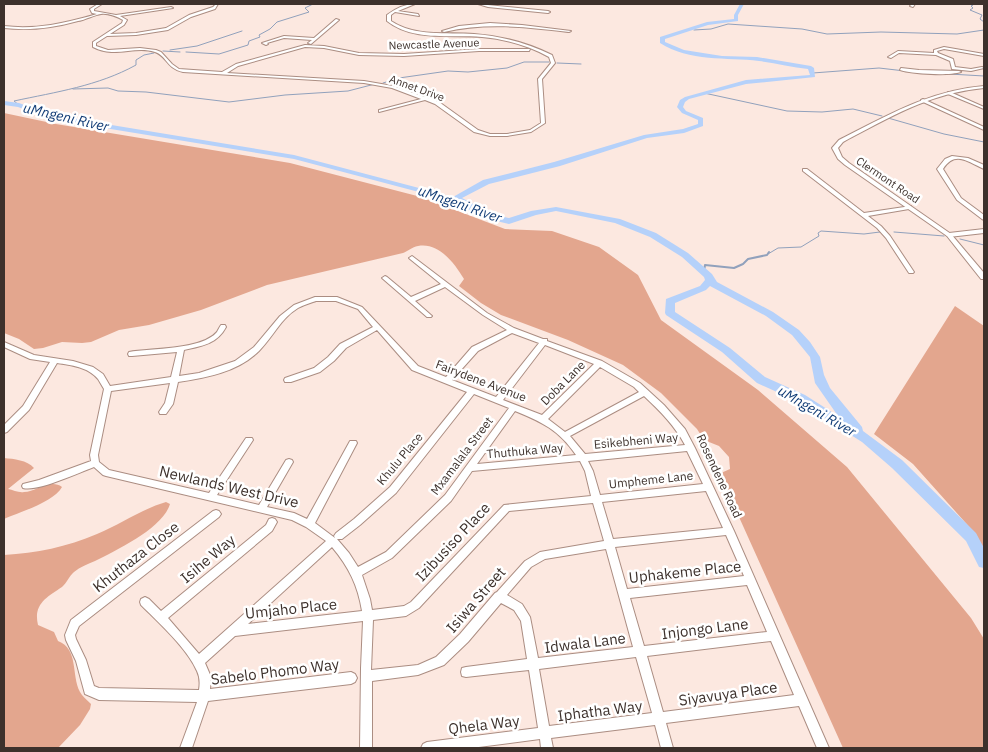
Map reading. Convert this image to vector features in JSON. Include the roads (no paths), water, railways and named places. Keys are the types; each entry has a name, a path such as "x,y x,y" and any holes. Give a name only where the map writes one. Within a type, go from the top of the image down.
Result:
{"street":[{"path":"100,4 92,10 99,14 124,18 125,21 104,35"},
{"path":"104,35 131,35 167,29 190,16 214,8 217,4"},
{"path":"396,10 414,4"},
{"path":"480,4 492,7 548,12"},
{"path":"116,16 171,8"},
{"path":"396,10 418,13"},
{"name":"Annet Drive","path":"104,35 94,42 94,46 114,52 157,52 171,67 178,70 374,83 393,87 444,106 467,126 480,132 501,136 531,131 540,126 544,121 540,80 554,61 549,55 488,36 414,31 394,25 388,18 396,10"},
{"path":"4,26 39,28 75,22 99,14"},
{"path":"299,46 313,41 337,20"},
{"path":"440,33 457,28 475,26 533,26 569,31"},
{"path":"266,44 264,43 282,38 313,41 318,46"},
{"name":"Newcastle Avenue","path":"222,74 237,65 299,46 318,46 359,54 404,55 533,50"},
{"path":"937,54 937,49 944,48 984,55"},
{"path":"890,57 895,53 937,54 952,60 952,67 957,69 974,70 982,68"},
{"path":"901,69 910,72 930,70 959,72 957,69"},
{"name":"Clermont Road","path":"984,87 968,88 923,100 841,141 835,148 840,158 847,164 949,235 984,277"},
{"path":"949,93 983,107"},
{"path":"381,110 425,99"},
{"path":"923,100 984,129"},
{"path":"984,167 971,161 957,158 948,159 940,169 960,199 984,218"},
{"path":"805,170 884,232 911,272"},
{"path":"863,215 909,207"},
{"path":"949,235 984,231"},
{"name":"Rosendene Road","path":"412,258 485,314 512,330 599,363 637,385 682,430 729,531 823,748"},
{"path":"385,278 429,316"},
{"path":"411,300 446,284"},
{"name":"Fairydene Avenue","path":"108,389 215,372 238,363 257,349 288,312 305,302 315,299 337,299 350,302 360,308 376,328 415,368 543,419 566,435 583,458 667,748"},
{"path":"132,354 193,346 216,336 223,331 223,327"},
{"path":"288,380 317,370 343,346 376,328"},
{"path":"447,381 476,349 512,330"},
{"path":"498,401 544,341"},
{"path":"4,344 33,357 73,363 90,369 100,376 108,389 94,448 94,463 40,483 26,486"},
{"path":"163,412 169,404 181,349"},
{"path":"4,430 26,408 56,360"},
{"name":"Doba Lane","path":"543,419 599,363"},
{"name":"Khulu Place","path":"233,631 336,538 393,490 472,391"},
{"path":"566,435 645,392"},
{"name":"Mxamalala Street","path":"356,573 389,555 448,498 514,407"},
{"path":"211,498 249,440"},
{"path":"310,523 353,443"},
{"name":"Esikebheni Way","path":"583,458 691,448"},
{"name":"Thuthuka Way","path":"470,468 583,458"},
{"path":"261,509 289,462"},
{"name":"Newlands West Drive","path":"94,463 106,473 261,509 310,523 336,538 362,585 368,616 366,748"},
{"name":"Umpheme Lane","path":"596,498 708,487"},
{"name":"Izibusiso Place","path":"368,616 410,610 507,508 596,498"},
{"name":"Khuthaza Close","path":"95,694 87,687 81,660 71,640 70,635 75,623 216,514"},
{"name":"Isihe Way","path":"160,618 269,528 272,522"},
{"name":"Isiwa Street","path":"366,676 418,670 440,661 464,638 528,564 549,552 729,531"},
{"name":"Uphakeme Place","path":"623,594 750,580"},
{"path":"499,596 518,607 524,614 547,748"},
{"path":"145,602 199,661 205,676 203,696 186,748"},
{"name":"Umjaho Place","path":"199,661 233,631 368,616"},
{"name":"Injongo Lane","path":"640,652 774,636"},
{"name":"Idwala Lane","path":"466,672 640,652"},
{"name":"Sabelo Phomo Way","path":"95,694 203,696 351,678"},
{"name":"Siyavuya Place","path":"659,719 802,700"},
{"name":"Iphatha Way","path":"544,733 659,719"},
{"name":"Qhela Way","path":"427,748 544,733"}],"waterway":[{"path":"186,52 219,54 248,45 249,41 260,37 259,35 270,29 277,22 309,12 305,8 313,4"},
{"path":"461,201 456,198 486,182 557,164 646,136 684,131 701,125 701,119 684,112 680,107 682,101 687,98 746,82 813,76 811,68 757,59 722,58 683,51 663,43 662,38 707,24 736,20 736,15 742,4"},
{"path":"970,4 973,5 971,6 973,8 970,10 982,15 980,19 984,22"},
{"path":"694,30 711,29 728,24 802,29 827,34 881,32 957,34 984,30"},
{"path":"170,50 197,46 242,31"},
{"path":"163,51 180,52"},
{"path":"20,106 14,101 76,88 107,78 136,65 136,60 144,55 154,53"},
{"path":"383,83 399,78 448,71 468,72 507,68 524,62 549,62"},
{"path":"557,63 581,64"},
{"path":"813,73 879,68 922,73"},
{"path":"949,74 984,76"},
{"path":"73,89 108,88 118,91 146,92 229,102 285,95 348,91 375,84"},
{"path":"704,93 787,111 822,112 853,109 882,116"},
{"name":"uMngeni River","path":"4,103 19,105 42,114 61,116 80,122 294,157 437,194 462,203 491,217 509,221 534,213 556,209 617,221 653,235 685,255 709,276 710,280"},
{"path":"888,118 944,134 984,142"},
{"path":"768,254 778,248 801,247 819,236 818,233 821,231 864,234 880,232"},
{"path":"894,232 944,236"},
{"path":"960,239 984,245"},
{"path":"704,271 705,265 734,268 743,264 748,259 767,255 769,252"},
{"path":"710,280 714,284 770,314 796,333 815,357 818,375 825,390 858,430"},
{"name":"uMngeni River","path":"710,280 703,288 670,301 670,313 726,350 761,380 801,398 866,439 897,464 971,537 984,562"}]}
